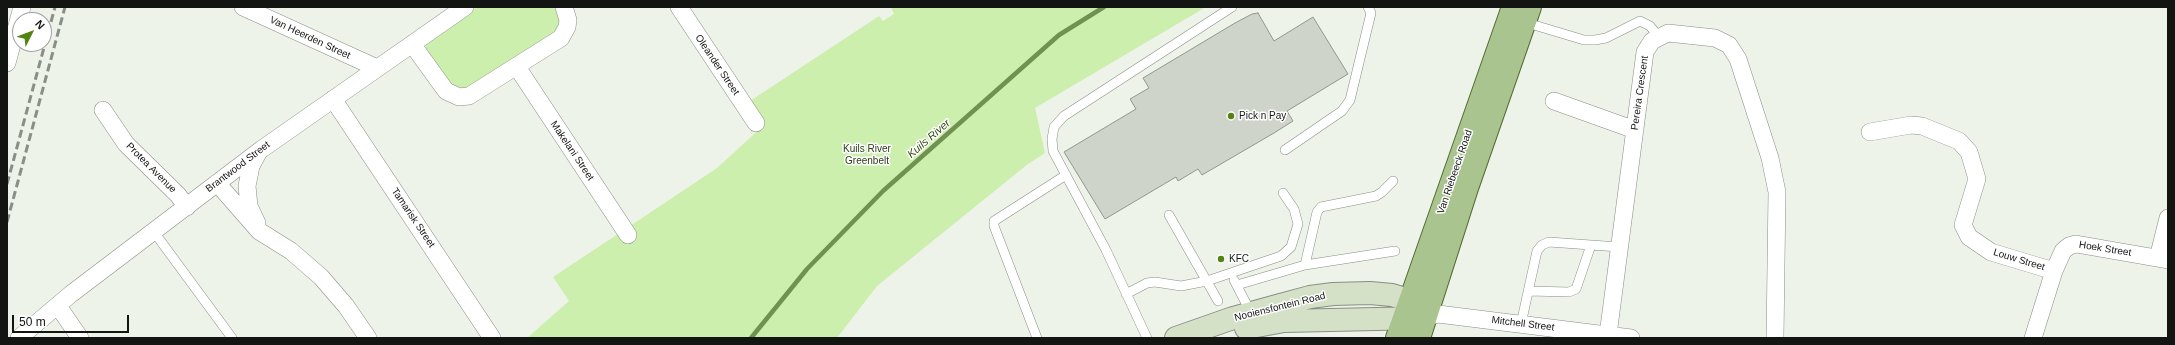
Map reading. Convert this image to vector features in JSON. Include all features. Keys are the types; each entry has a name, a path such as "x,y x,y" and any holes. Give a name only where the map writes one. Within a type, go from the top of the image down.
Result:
{"main road":[{"name":"Van Riebeeck Road","path":"1419,338 1417,316 1522,12"}],"street":[{"path":"7,63 22,7"},
{"name":"Van Heerden Street","path":"243,7 377,68"},
{"name":"Brantwood Street","path":"19,338 76,290 187,207 262,148 465,7"},
{"path":"412,44 446,92 459,97 474,94 561,38 567,26 568,20 564,7"},
{"name":"Oleander Street","path":"679,7 756,123"},
{"path":"1659,37 1668,33 1715,38 1729,45 1738,59 1770,158 1777,192 1775,338"},
{"name":"Pereira Crescent","path":"1608,335 1645,52 1652,41 1659,37"},
{"name":"Makelani Street","path":"516,67 628,235"},
{"name":"Tamarisk Street","path":"333,99 492,338"},
{"path":"1554,101 1635,130"},
{"name":"Protea Avenue","path":"103,110 126,144 178,195 187,207"},
{"name":"Louw Street","path":"1870,132 1912,125 1922,126 1959,142 1969,152 1977,179 1963,225 1969,237 1991,252 2054,271"},
{"path":"262,148 251,166 247,186 247,196 249,206 259,226 274,240"},
{"path":"217,182 259,231 296,256 321,277 346,306 368,338"},
{"path":"2163,259 2168,218"},
{"name":"Hoek Street","path":"2033,338 2054,271 2063,251 2069,246 2076,244 2163,259"},
{"name":"Nooiensfontein Road","path":"1176,338 1251,313 1310,297 1333,294 1370,293 1417,316"},
{"path":"58,306 80,338"},
{"name":"Nooiensfontein Road","path":"1210,338 1284,321 1417,316"},
{"name":"Mitchell Street","path":"1417,316 1521,324 1557,333 1608,335 1631,338"}],"lane":[{"path":"1147,338 1106,250 1053,151 1052,140 1054,127 1064,116 1232,7"},
{"path":"1285,150 1342,111 1350,100 1371,13 1368,7"},
{"path":"1522,12 1584,40 1606,38 1640,21 1650,26 1659,37"},
{"path":"1037,338 994,226 994,221 1066,175"},
{"path":"1306,265 1317,212 1321,207 1376,196 1393,181"},
{"path":"1126,294 1147,283 1155,282 1181,286 1207,281 1281,256 1291,247 1297,231 1297,216 1294,208 1283,194"},
{"path":"1169,215 1218,301"},
{"path":"154,232 232,338"},
{"path":"1521,324 1537,251 1542,245 1550,242 1619,247"},
{"path":"1528,291 1569,292 1576,289 1591,245"},
{"path":"1237,285 1306,265 1395,251"},
{"path":"1231,274 1251,313"}],"green space":[{"path":"477,7 555,7 560,22 556,32 464,90 450,86 426,49 426,46 428,41"},
{"name":"Kuils River Greenbelt","path":"891,7 1206,7 1035,108 1045,153 1028,164 877,286 837,338 527,338 569,301 553,277 618,234 623,241 635,232 630,226 717,168 752,136 764,122 750,101 879,16 883,21 894,14"}],"building":[{"path":"1258,13 1274,41 1313,17 1348,74 1287,111 1293,121 1274,133 1202,175 1198,169 1178,181 1176,177 1105,219 1064,152 1136,109 1130,99 1149,88 1143,78 1235,23 1252,14"}],"waterway":[{"name":"Kuils River","path":"751,338 807,269 883,191 1059,35 1104,7"}],"railway":[{"path":"7,184 55,7"},
{"path":"7,222 65,7"}],"place":[{"name":"Pick n Pay","path":"1231,116"},
{"name":"KFC","path":"1221,259"}]}
